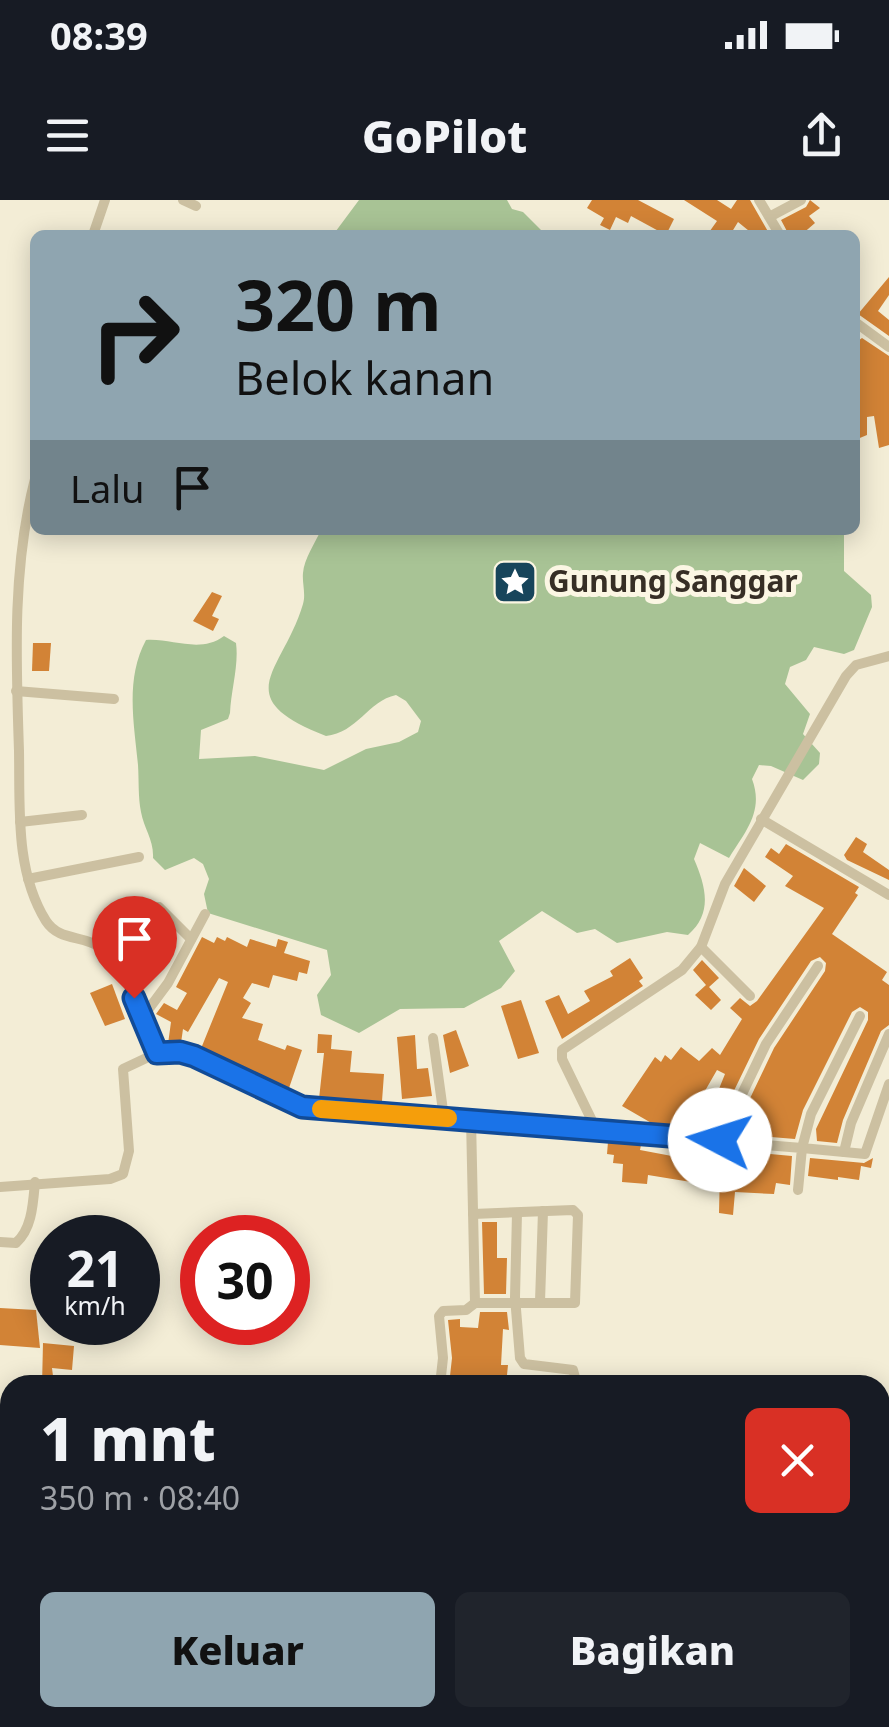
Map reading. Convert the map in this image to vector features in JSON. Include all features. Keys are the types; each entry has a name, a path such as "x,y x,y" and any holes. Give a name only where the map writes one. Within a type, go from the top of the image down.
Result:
{"street":[{"path":"95,230 105,200"},
{"path":"183,200 196,206"},
{"path":"758,200 778,230"},
{"path":"771,216 801,200"},
{"path":"860,326 889,347"},
{"path":"30,507 20,563 16,690 20,822 28,879 52,928 104,950 116,964 157,1053"},
{"path":"597,1131 562,1059 562,1050 682,970 701,947 724,884 851,669 889,656"},
{"path":"16,690 114,699"},
{"path":"20,822 82,815"},
{"path":"761,819 889,895"},
{"path":"28,879 139,857"},
{"path":"159,908 191,940"},
{"path":"142,1018 149,1013 204,914"},
{"path":"701,947 750,996"},
{"path":"720,1140 759,1057 818,966"},
{"path":"798,1190 802,1148 812,1114 860,1016"},
{"path":"844,1152 851,1123 889,1034"},
{"path":"432,1038 444,1118"},
{"path":"0,1188 36,1182 110,1180 123,1174 128,1151 122,1068 157,1053 194,1056 302,1107 865,1154 889,1084"},
{"path":"471,1120 475,1302"},
{"path":"0,1242 16,1244 22,1238 30,1220 36,1182"},
{"path":"540,1302 544,1212"},
{"path":"517,1213 522,1362 573,1370 574,1375"},
{"path":"441,1375 439,1316 443,1311 466,1310 475,1302 574,1303 577,1298 578,1213 472,1214"}],"green space":[{"path":"359,200 507,200 512,209 523,212 541,230 337,230"},
{"path":"318,535 844,535 844,571 871,595 872,607 854,650 844,654 814,647 806,660 790,667 785,684 810,714 803,734 820,753 819,764 803,780 759,765 752,779 754,811 729,858 700,843 694,859 704,890 704,909 688,935 667,932 617,943 595,929 577,933 542,911 499,941 515,971 501,988 464,1008 400,1009 359,1033 321,1015 317,995 331,975 327,950 208,913 204,894 209,879 203,864 194,858 165,870 153,858 139,800 133,686 146,640 196,645 224,636 236,643 230,713 228,719 201,730 199,759 255,756 324,770 366,749 399,742 418,732 421,721 406,701 396,695 386,698 346,729 326,736 295,722 277,708 270,695 270,681 303,604 305,562"}],"building":[{"path":"592,200 638,200 674,219 668,230 657,230 631,216 628,223 616,217 610,230 600,225 604,218 587,208"},
{"path":"684,200 717,200 731,209 737,200 750,200 767,230 748,230 738,222 733,230 711,230 717,221"},
{"path":"810,200 820,208 809,216 815,223 807,230 786,230 781,220 806,207"},
{"path":"889,277 889,295 878,311 889,320 889,336 860,312"},
{"path":"860,339 889,356 889,445 879,448 874,416 867,417 867,435 860,438"},
{"path":"212,592 222,596 212,616 219,619 213,631 193,621"},
{"path":"33,643 51,643 49,671 32,671"},
{"path":"856,837 867,844 863,852 889,870 889,880 847,860 844,855"},
{"path":"786,844 859,887 855,893 858,895 832,934 887,972 882,980 889,985 889,1025 881,1031 837,1143 817,1141 816,1129 868,1020 868,1012 860,1007 852,1012 803,1110 795,1139 733,1134 774,1048 825,971 826,963 820,957 811,961 759,1039 714,1132 702,1131 725,1074 717,1070 683,1129 660,1128 622,1106 655,1057 661,1062 665,1055 671,1060 681,1047 699,1061 712,1048 720,1055 742,1019 730,1008 740,998 750,1006 757,1001 824,908 785,886 793,876 765,857 771,848 779,854"},
{"path":"744,868 766,886 754,902 734,886"},
{"path":"202,937 214,943 217,937 225,941 227,937 247,947 250,939 276,947 278,939 288,942 284,953 310,961 307,974 299,972 297,981 273,975 269,988 252,983 243,998 251,1003 242,1018 263,1024 258,1040 285,1050 287,1045 302,1050 288,1091 200,1051 228,982 219,978 188,1032 183,1029 181,1043 168,1044 171,1022 156,1014 164,1003 177,1010 187,993 176,987"},
{"path":"630,958 643,978 639,981 643,986 562,1039 545,1001 559,995 568,1014 590,1001 584,991 613,976 610,971"},
{"path":"702,960 719,978 709,987 721,1000 711,1010 695,995 706,985 693,970"},
{"path":"112,984 125,1019 105,1026 90,993"},
{"path":"521,1000 539,1053 518,1059 501,1006"},
{"path":"456,1030 469,1066 450,1073 443,1035"},
{"path":"318,1034 332,1035 331,1049 352,1051 350,1072 384,1074 382,1101 319,1099 324,1053 317,1053"},
{"path":"415,1035 417,1069 428,1068 432,1096 402,1099 397,1037"},
{"path":"608,1142 641,1145 640,1150 693,1160 691,1182 648,1175 647,1184 622,1182 623,1164 613,1163 614,1155 607,1154"},
{"path":"701,1148 792,1156 790,1185 776,1183 774,1194 735,1192 733,1215 719,1213 720,1168 693,1165 694,1155 715,1157"},
{"path":"810,1158 864,1163 873,1158 871,1168 861,1166 859,1180 838,1180 808,1176"},
{"path":"482,1222 497,1222 497,1258 507,1258 506,1294 484,1294"},
{"path":"0,1308 30,1310 30,1345 40,1348 0,1345"},
{"path":"480,1312 507,1312 509,1330 503,1329 501,1365 508,1365 507,1375 450,1375 448,1320 460,1319 460,1327 478,1328"},
{"path":"43,1345 74,1346 72,1370 52,1368 53,1375 42,1375"}],"slow traffic":[{"path":"321,1109 448,1118"}],"place":[{"name":"Gunung Sanggar","path":"515,582"}],"route":[{"path":"134,998 157,1053 194,1056 302,1107 720,1140"}]}
